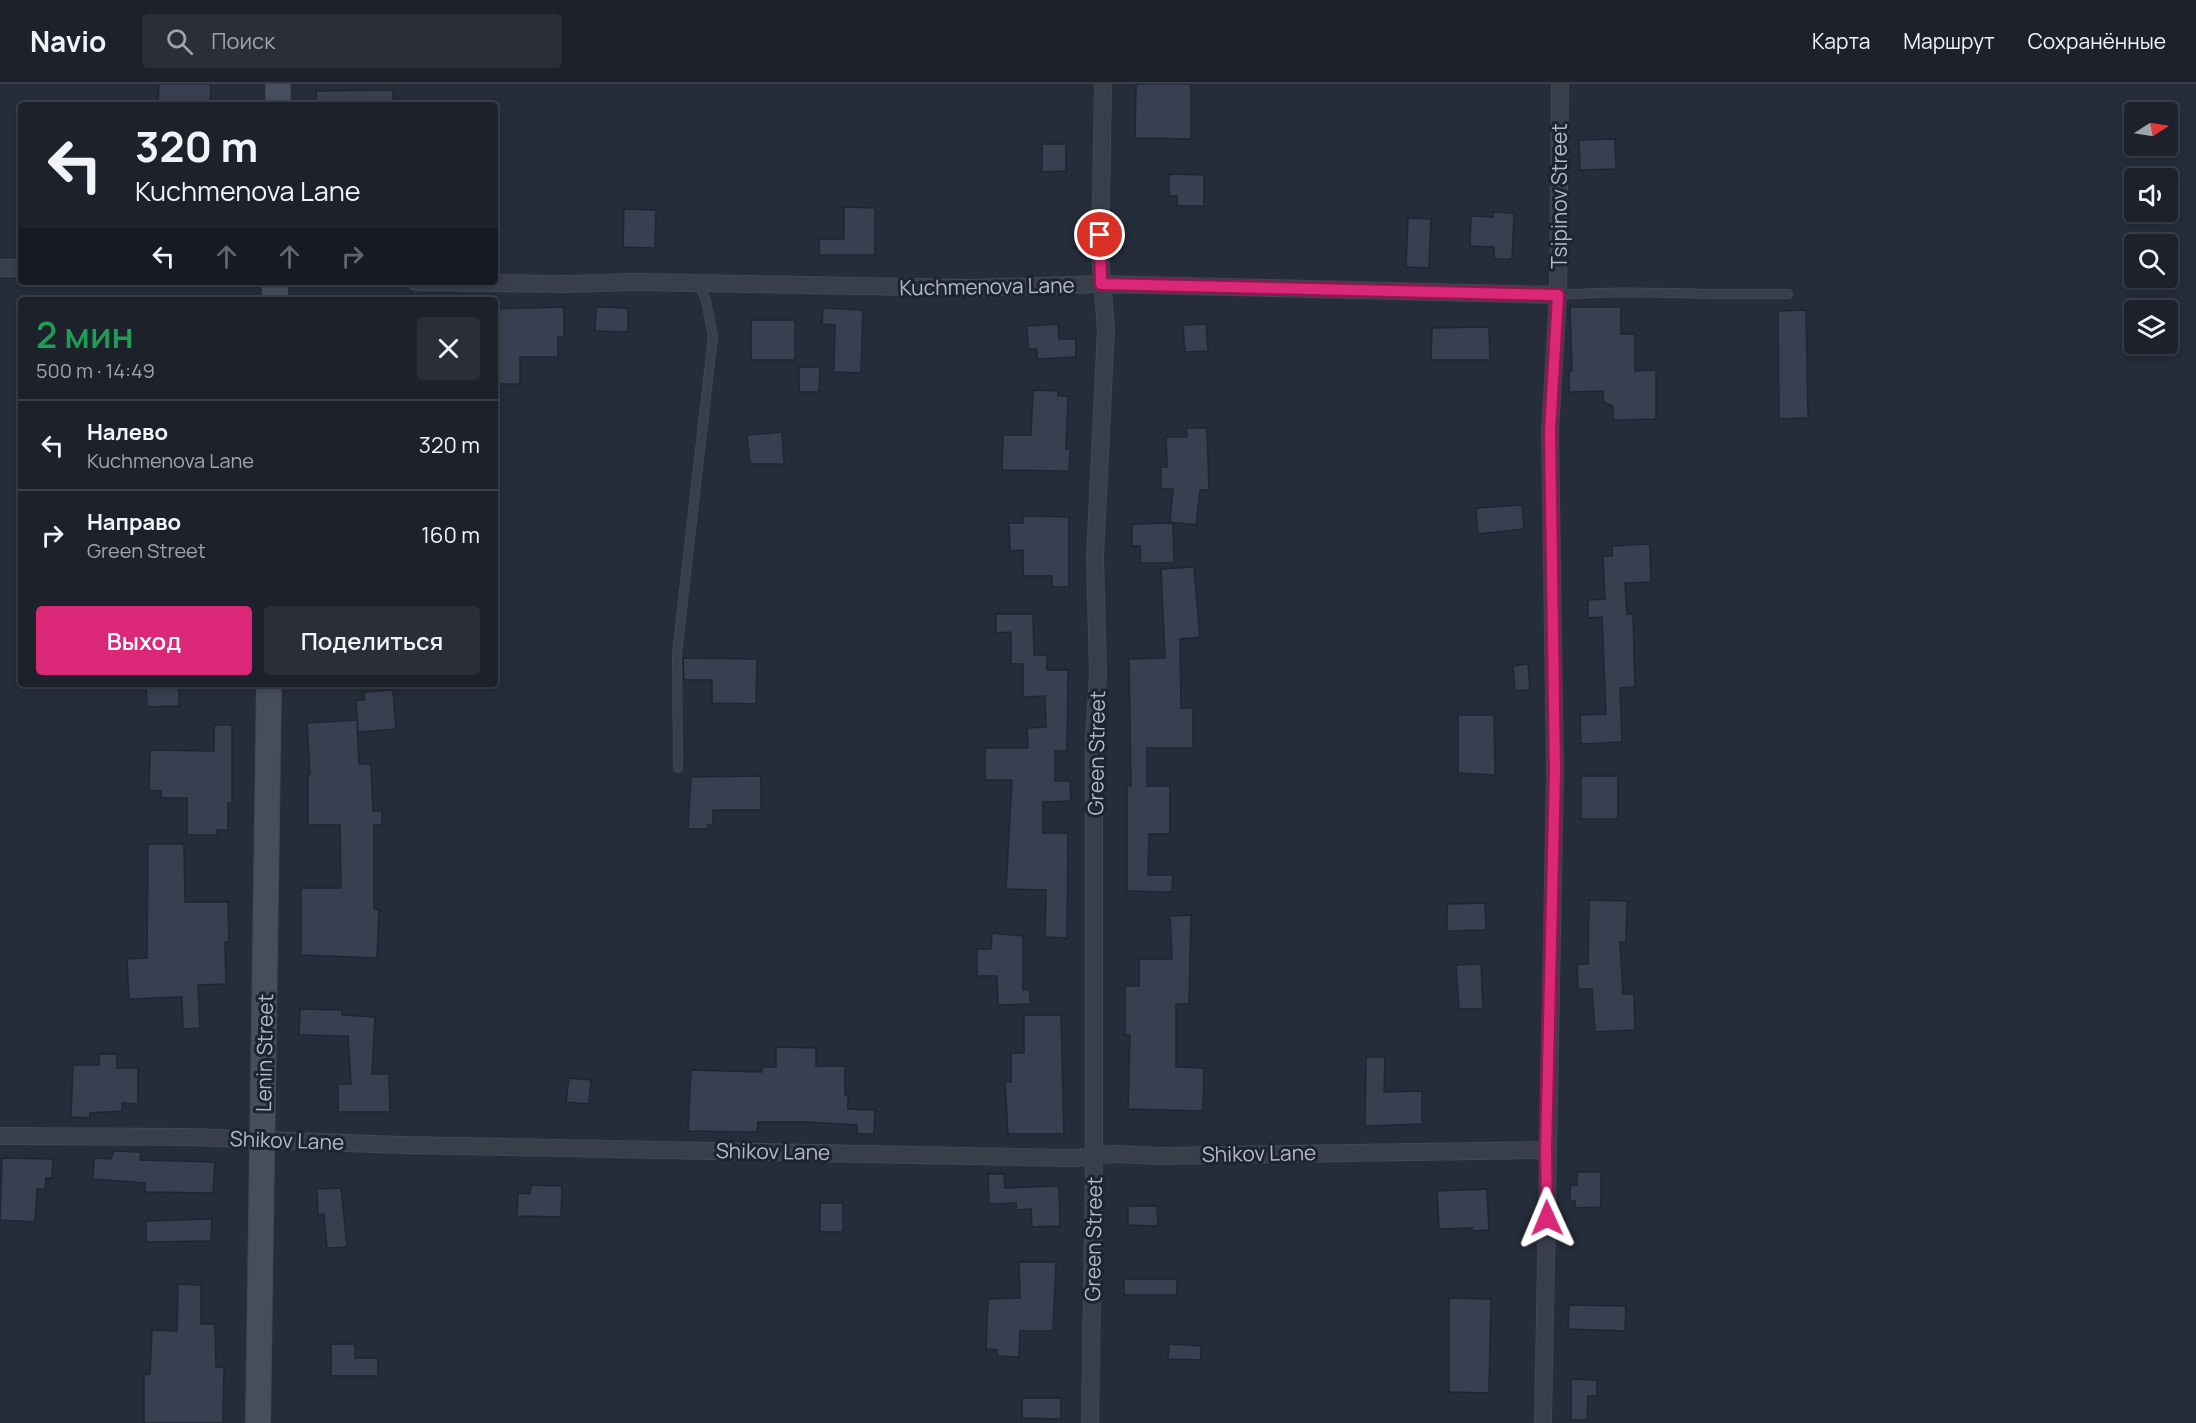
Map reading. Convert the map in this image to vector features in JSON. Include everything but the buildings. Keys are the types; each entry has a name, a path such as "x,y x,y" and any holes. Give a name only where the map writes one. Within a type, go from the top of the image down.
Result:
{"street":[{"path":"278,84 278,102"},
{"name":"Green Street","path":"1090,1423 1094,1156 1094,738 1098,674 1095,557 1106,329 1101,284 1103,84"},
{"name":"Tsipinov Street","path":"1543,1423 1548,1241 1546,1150 1555,772 1550,431 1558,295 1560,84"},
{"path":"0,268 18,268"},
{"name":"Kuchmenova Lane","path":"498,282 972,288 1101,284 1558,295"},
{"name":"Lenin Street","path":"258,1423 269,687"},
{"name":"Shikov Lane","path":"0,1136 262,1139 959,1155 1094,1156 1546,1150"}],"lane":[{"path":"678,768 677,653 713,336 708,309 698,283"},
{"path":"1558,295 1674,291 1736,295 1788,294"}],"route":[{"path":"1100,235 1101,284 1558,295 1550,431 1554,556 1555,772 1546,1150 1547,1218"}]}
